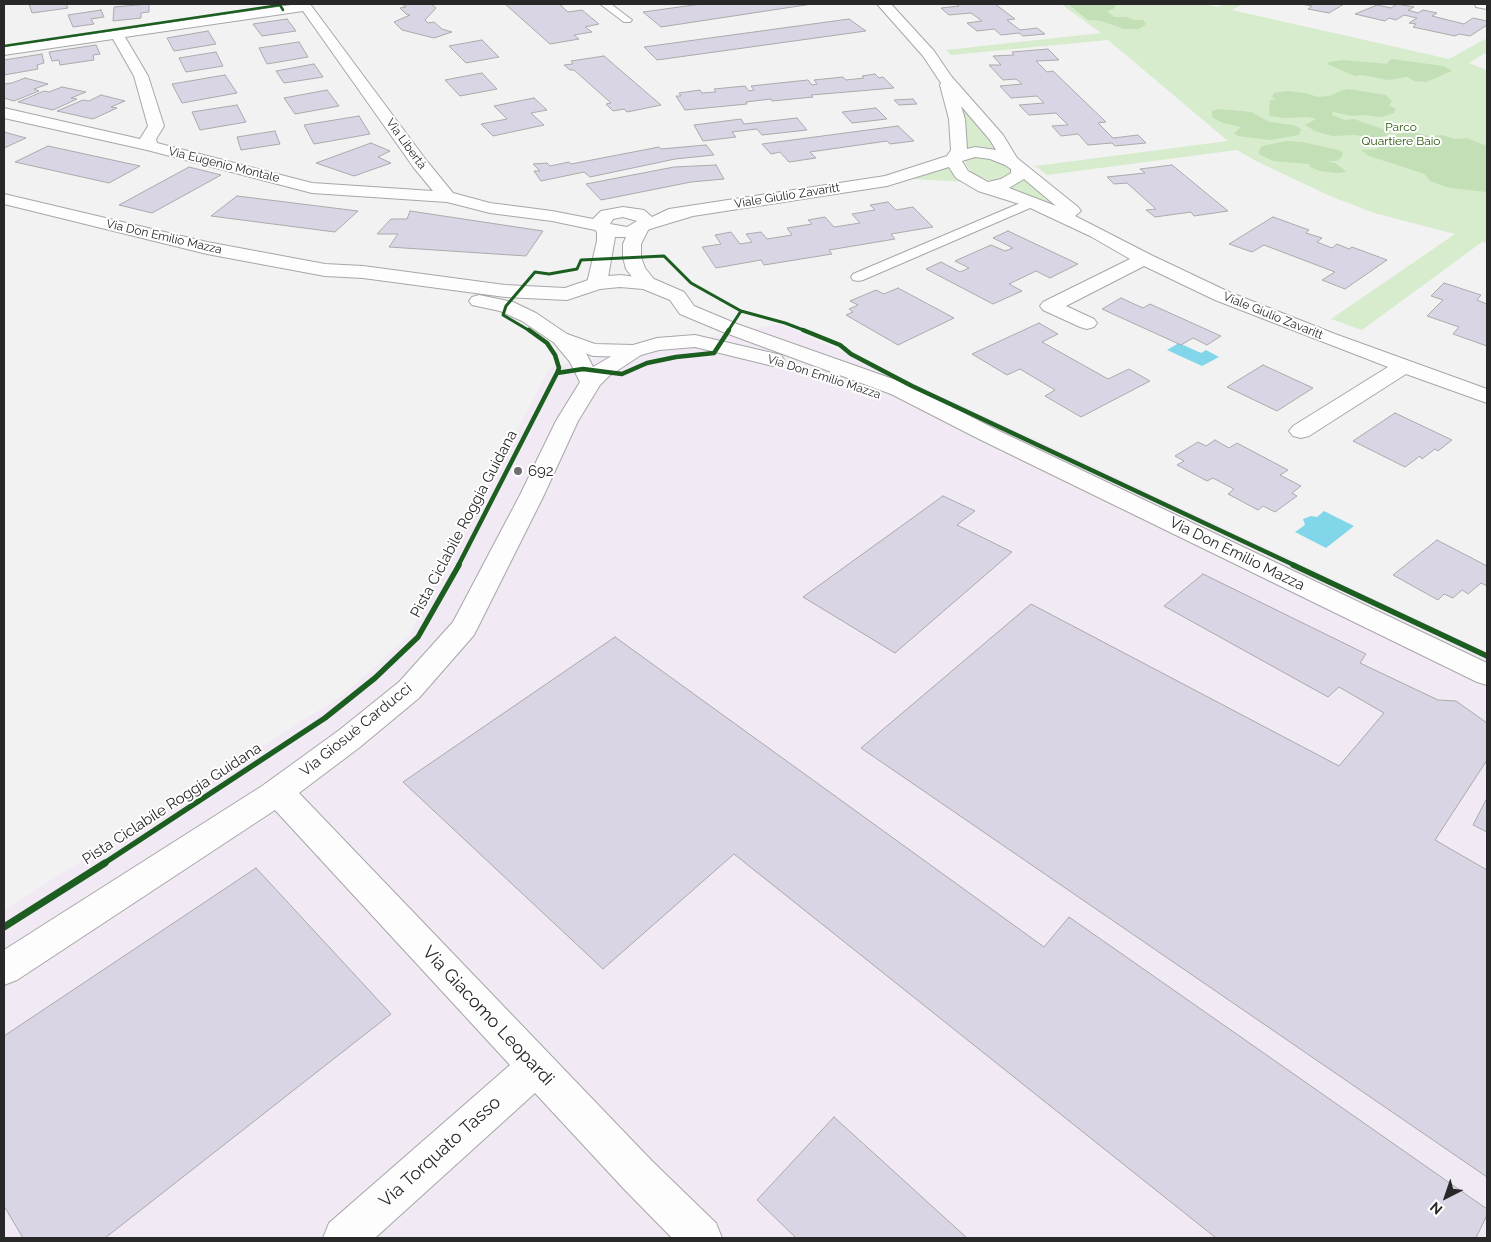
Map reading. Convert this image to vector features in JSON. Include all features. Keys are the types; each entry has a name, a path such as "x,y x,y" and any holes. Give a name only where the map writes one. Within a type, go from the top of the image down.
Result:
{"street":[{"path":"170,4 181,25"},
{"name":"Viale Giulio Zavaritt","path":"883,4 891,10 929,54 945,79 997,138 1015,164 1096,232"},
{"path":"1481,4 1487,5"},
{"path":"4,51 305,5"},
{"name":"Via Libertà","path":"305,5 420,164 447,197"},
{"path":"117,35 141,76 156,126 148,139 150,146"},
{"name":"Viale Giulio Zavaritt","path":"605,223 618,232 641,223 687,212 784,195 887,181 955,158 959,150 957,119 945,79"},
{"name":"Via Eugenio Montale","path":"4,113 150,146 312,188 447,197"},
{"path":"975,152 993,154 1015,164 1018,175 1007,183 988,187 962,174 955,158 975,152"},
{"name":"Viale Giulio Zavaritt","path":"887,181 932,184"},
{"name":"Viale Giulio Zavaritt","path":"950,184 988,187 1032,202 1096,232 1144,259 1231,299 1328,338 1487,396"},
{"path":"447,197 490,208 605,223 606,241 597,283"},
{"name":"Via Don Emilio Mazza","path":"4,199 207,248 325,270 360,280 506,306 529,317 560,338 594,350 634,351 657,344 695,341 762,357 827,376 988,434"},
{"path":"641,223 632,244 632,257 636,269 647,283"},
{"path":"1086,323 1050,306 1144,259"},
{"name":"Via Don Emilio Mazza","path":"325,270 363,272 505,291 567,294 597,283 620,281 647,283 678,296 687,310 730,328 899,389 988,434 1487,675"},
{"name":"Via Don Emilio Mazza","path":"560,338 549,315 567,294"},
{"name":"Via Don Emilio Mazza","path":"657,344 680,330 687,310"},
{"path":"560,338 580,360 591,382"},
{"name":"Via Giosuè Carducci","path":"4,969 277,791 349,739 409,690 464,628 531,497 567,421 591,382 601,371 634,351"},
{"path":"1301,431 1404,366"},
{"name":"Via Giacomo Leopardi","path":"277,791 536,1067 701,1238"},
{"name":"Via Torquato Tasso","path":"344,1238 536,1067"}],"lane":[{"path":"605,4 626,20"},
{"path":"858,278 1032,202"}],"shaded area":[{"path":"780,324 1016,430 1487,652 1487,1238 4,1238 4,910 343,695 409,636 550,367"}],"green space":[{"name":"Parco Quartiere Baio","path":"1061,4 1203,4 1218,7 1226,4 1244,4 1232,10 1449,59 1487,38 1487,52 1469,63 1487,70 1487,243 1482,242 1362,330 1331,319 1455,234 1374,213 1330,196 1237,150 1047,175 1035,166 1228,141 1108,40 951,55 946,50 1101,33"},
{"path":"1068,4 1114,4 1116,5 1113,9 1107,11 1114,17 1143,20 1146,24 1139,29 1124,29 1101,21 1088,20"},
{"path":"1391,59 1444,66 1452,71 1426,82 1415,81 1407,77 1389,80 1362,75 1355,76 1327,64 1343,60 1387,64"},
{"path":"1348,89 1386,95 1392,101 1389,105 1396,109 1394,113 1382,117 1352,116 1333,112 1332,115 1345,120 1354,119 1391,132 1386,136 1372,138 1355,135 1332,136 1315,131 1305,125 1316,119 1269,116 1270,100 1276,99 1272,97 1274,93 1287,91 1318,97 1330,96"},
{"path":"964,106 999,151 965,151 967,134 961,107"},
{"path":"1219,109 1251,112 1270,122 1293,125 1301,129 1299,135 1270,140 1238,136 1234,133 1241,127 1223,123 1212,117 1212,111"},
{"path":"1413,132 1429,136 1442,135 1456,139 1467,138 1487,146 1487,192 1450,188 1430,181 1425,174 1369,156 1361,150 1377,149 1397,134"},
{"path":"1287,141 1302,142 1338,150 1343,153 1342,157 1336,161 1326,161 1335,163 1347,172 1320,171 1310,167 1309,164 1273,161 1259,154 1262,146"},
{"path":"970,157 989,157 1011,166 1009,176 1004,179 991,181 975,174 965,162"},
{"path":"947,164 965,182 913,179 910,176"},
{"path":"1025,179 1057,205 1006,188"}],"water":[{"path":"1179,343 1201,353 1206,350 1219,357 1202,366 1167,350"},
{"path":"1324,511 1354,526 1326,548 1295,532 1305,525 1303,519 1311,516 1317,517"}],"building":[{"path":"29,4 66,4 68,8 32,13"},
{"path":"149,4 149,12 141,13 141,18 113,21 114,7"},
{"path":"402,4 431,4 436,8 425,20 428,23 434,22 442,29 452,32 434,38 402,30 394,22 410,15 400,8 406,7"},
{"path":"505,4 570,4 560,5 568,12 582,10 599,24 585,27 592,32 574,35 579,39 550,44"},
{"path":"701,4 812,4 661,27 643,12"},
{"path":"956,4 995,4 1015,19 1007,20 1020,30 1037,28 1045,34 1023,36 1019,33 1001,35 994,29 977,31 967,23 982,21 971,13 949,15 941,8 959,6"},
{"path":"1301,4 1344,4 1329,13 1308,9 1312,6"},
{"path":"1397,4 1414,7 1408,10 1418,13 1423,10 1437,13 1432,16 1464,24 1473,18 1487,21 1487,25 1470,36 1459,34 1455,36 1413,27 1416,24 1409,23 1417,18 1404,15 1396,20 1389,18 1385,21 1355,14 1377,5 1391,8"},
{"path":"101,10 104,17 91,19 94,24 73,27 68,15"},
{"path":"287,19 296,31 262,36 253,24"},
{"path":"849,19 866,31 657,60 644,47"},
{"path":"208,31 216,44 174,51 167,38"},
{"path":"482,40 499,57 466,63 449,46"},
{"path":"299,42 308,57 267,64 259,48"},
{"path":"96,45 100,54 93,55 94,60 60,65 59,60 52,61 49,52"},
{"path":"1048,49 1059,60 1036,61 1047,72 1053,71 1106,122 1098,123 1113,138 1138,135 1146,143 1115,146 1112,143 1088,145 1078,134 1061,136 1052,126 1068,125 1056,113 1029,115 1019,105 1044,103 1037,96 1011,98 1000,86 1022,84 1016,79 1003,80 989,65 1001,65 993,56 1014,55 1012,52"},
{"path":"216,52 223,66 186,72 179,58"},
{"path":"42,54 44,63 37,65 38,69 4,75 4,60"},
{"path":"604,56 661,105 627,112 624,109 613,111 606,104 611,103 574,70 570,70 564,65 573,64 571,61"},
{"path":"314,64 323,77 284,83 276,71"},
{"path":"482,73 497,89 460,96 445,80"},
{"path":"875,74 879,78 883,77 894,88 811,95 813,97 772,101 771,99 746,102 747,104 685,110 676,96 681,96 679,93 700,90 702,93 716,92 714,89 745,86 749,91 754,90 751,86 808,80 812,85 817,84 814,80 843,77 846,80 864,78 862,76"},
{"path":"225,75 237,93 182,103 172,84"},
{"path":"25,78 48,84 34,89 39,91 14,101 4,98 4,84"},
{"path":"62,87 86,92 71,98 77,99 53,110 18,102 44,91 49,92"},
{"path":"327,90 339,106 295,114 284,98"},
{"path":"101,95 125,101 111,107 117,108 93,119 57,111 83,100 89,101"},
{"path":"534,98 547,110 531,113 544,125 493,136 481,124 507,119 494,106"},
{"path":"913,99 917,104 899,105 894,100"},
{"path":"237,105 246,122 200,130 192,112"},
{"path":"876,108 887,119 852,123 842,112"},
{"path":"359,116 370,134 314,144 304,125"},
{"path":"797,118 807,130 762,135 757,129 732,132 736,137 703,141 694,125 741,119 744,124"},
{"path":"898,126 914,141 890,144 887,141 810,152 816,158 789,162 780,152 771,154 762,144"},
{"path":"275,131 280,144 241,150 237,137"},
{"path":"4,132 26,138 4,148"},
{"path":"371,143 390,151 378,157 391,163 354,176 316,163"},
{"path":"706,145 714,155 675,159 590,177 584,172 541,181 534,171 540,171 533,164 547,163 550,166 569,162 571,164 659,147 661,149"},
{"path":"48,146 140,166 109,183 15,162"},
{"path":"716,165 724,179 691,182 601,200 586,184 674,167"},
{"path":"1172,165 1228,211 1194,216 1191,212 1155,217 1146,210 1156,209 1127,183 1114,184 1107,177 1145,173 1140,169"},
{"path":"189,167 221,175 152,213 119,205"},
{"path":"237,196 358,211 335,232 211,216"},
{"path":"888,202 896,210 913,207 933,227 891,234 895,239 829,250 832,254 764,265 761,260 716,268 702,247 721,244 715,235 731,232 740,244 752,242 746,234 761,232 767,239 792,235 787,228 812,224 808,220 825,217 834,227 860,223 852,214 875,210 870,205"},
{"path":"410,211 543,231 526,256 389,247 398,234 377,234 391,219 407,219"},
{"path":"1273,217 1309,230 1306,233 1322,238 1317,242 1332,248 1337,244 1349,249 1352,247 1387,260 1345,289 1322,280 1335,272 1264,245 1252,252 1229,244"},
{"path":"1008,231 1078,264 1050,278 1036,271 1009,284 1022,291 993,304 926,269 941,262 960,272 969,268 955,261 991,245 1005,251 1013,248 993,238"},
{"path":"1444,283 1481,295 1477,300 1487,304 1487,346 1453,334 1459,327 1427,316 1443,300 1431,296"},
{"path":"898,288 954,318 898,345 846,315 853,312 849,309 858,305 850,301 876,290 884,294"},
{"path":"1121,298 1143,308 1150,304 1221,336 1207,345 1193,338 1181,345 1102,309"},
{"path":"1039,323 1058,334 1042,342 1108,379 1129,369 1150,381 1081,417 1045,396 1055,390 1020,369 1007,375 972,354"},
{"path":"1263,365 1313,388 1277,411 1227,387"},
{"path":"1395,413 1452,440 1438,451 1435,449 1422,459 1420,456 1405,467 1353,441"},
{"path":"1215,440 1229,448 1237,443 1288,470 1280,475 1301,486 1292,493 1297,496 1275,512 1263,506 1258,510 1228,494 1234,489 1213,478 1207,481 1177,465 1184,461 1175,456 1198,442 1206,446"},
{"path":"943,496 975,511 957,525 1012,552 895,653 803,597"},
{"path":"1437,540 1487,566 1487,586 1481,583 1468,594 1462,590 1453,598 1444,594 1438,600 1393,575"},
{"path":"1203,574 1366,654 1360,663 1438,700 1456,701 1487,723 1487,760 1435,840 1487,870 1487,1177 861,748 1031,604 1339,766 1384,713 1339,687 1328,697 1164,606"},
{"path":"615,637 1044,947 1069,917 1487,1209 1487,1215 1476,1238 1216,1238 734,854 603,969 403,782"},
{"path":"1487,798 1487,832 1473,825"},
{"path":"256,868 391,1014 105,1238 23,1238 4,1206 4,1036"},
{"path":"834,1117 967,1238 796,1238 757,1200"}],"cycle path":[{"path":"4,46 280,5 283,10"},
{"path":"557,373 559,368 555,355 547,343 514,320 503,315 506,306 527,280 535,272 549,274 577,269 581,260 664,256 691,283 741,311 785,323 840,345 851,354 912,386 1487,656"},
{"name":"Pista Ciclabile Roggia Guidana","path":"4,927 162,827 325,718 375,678 418,637 449,584 557,373 583,369 622,374 647,363 676,357 714,353 741,311"}],"place":[{"name":"692","path":"518,471"}]}
